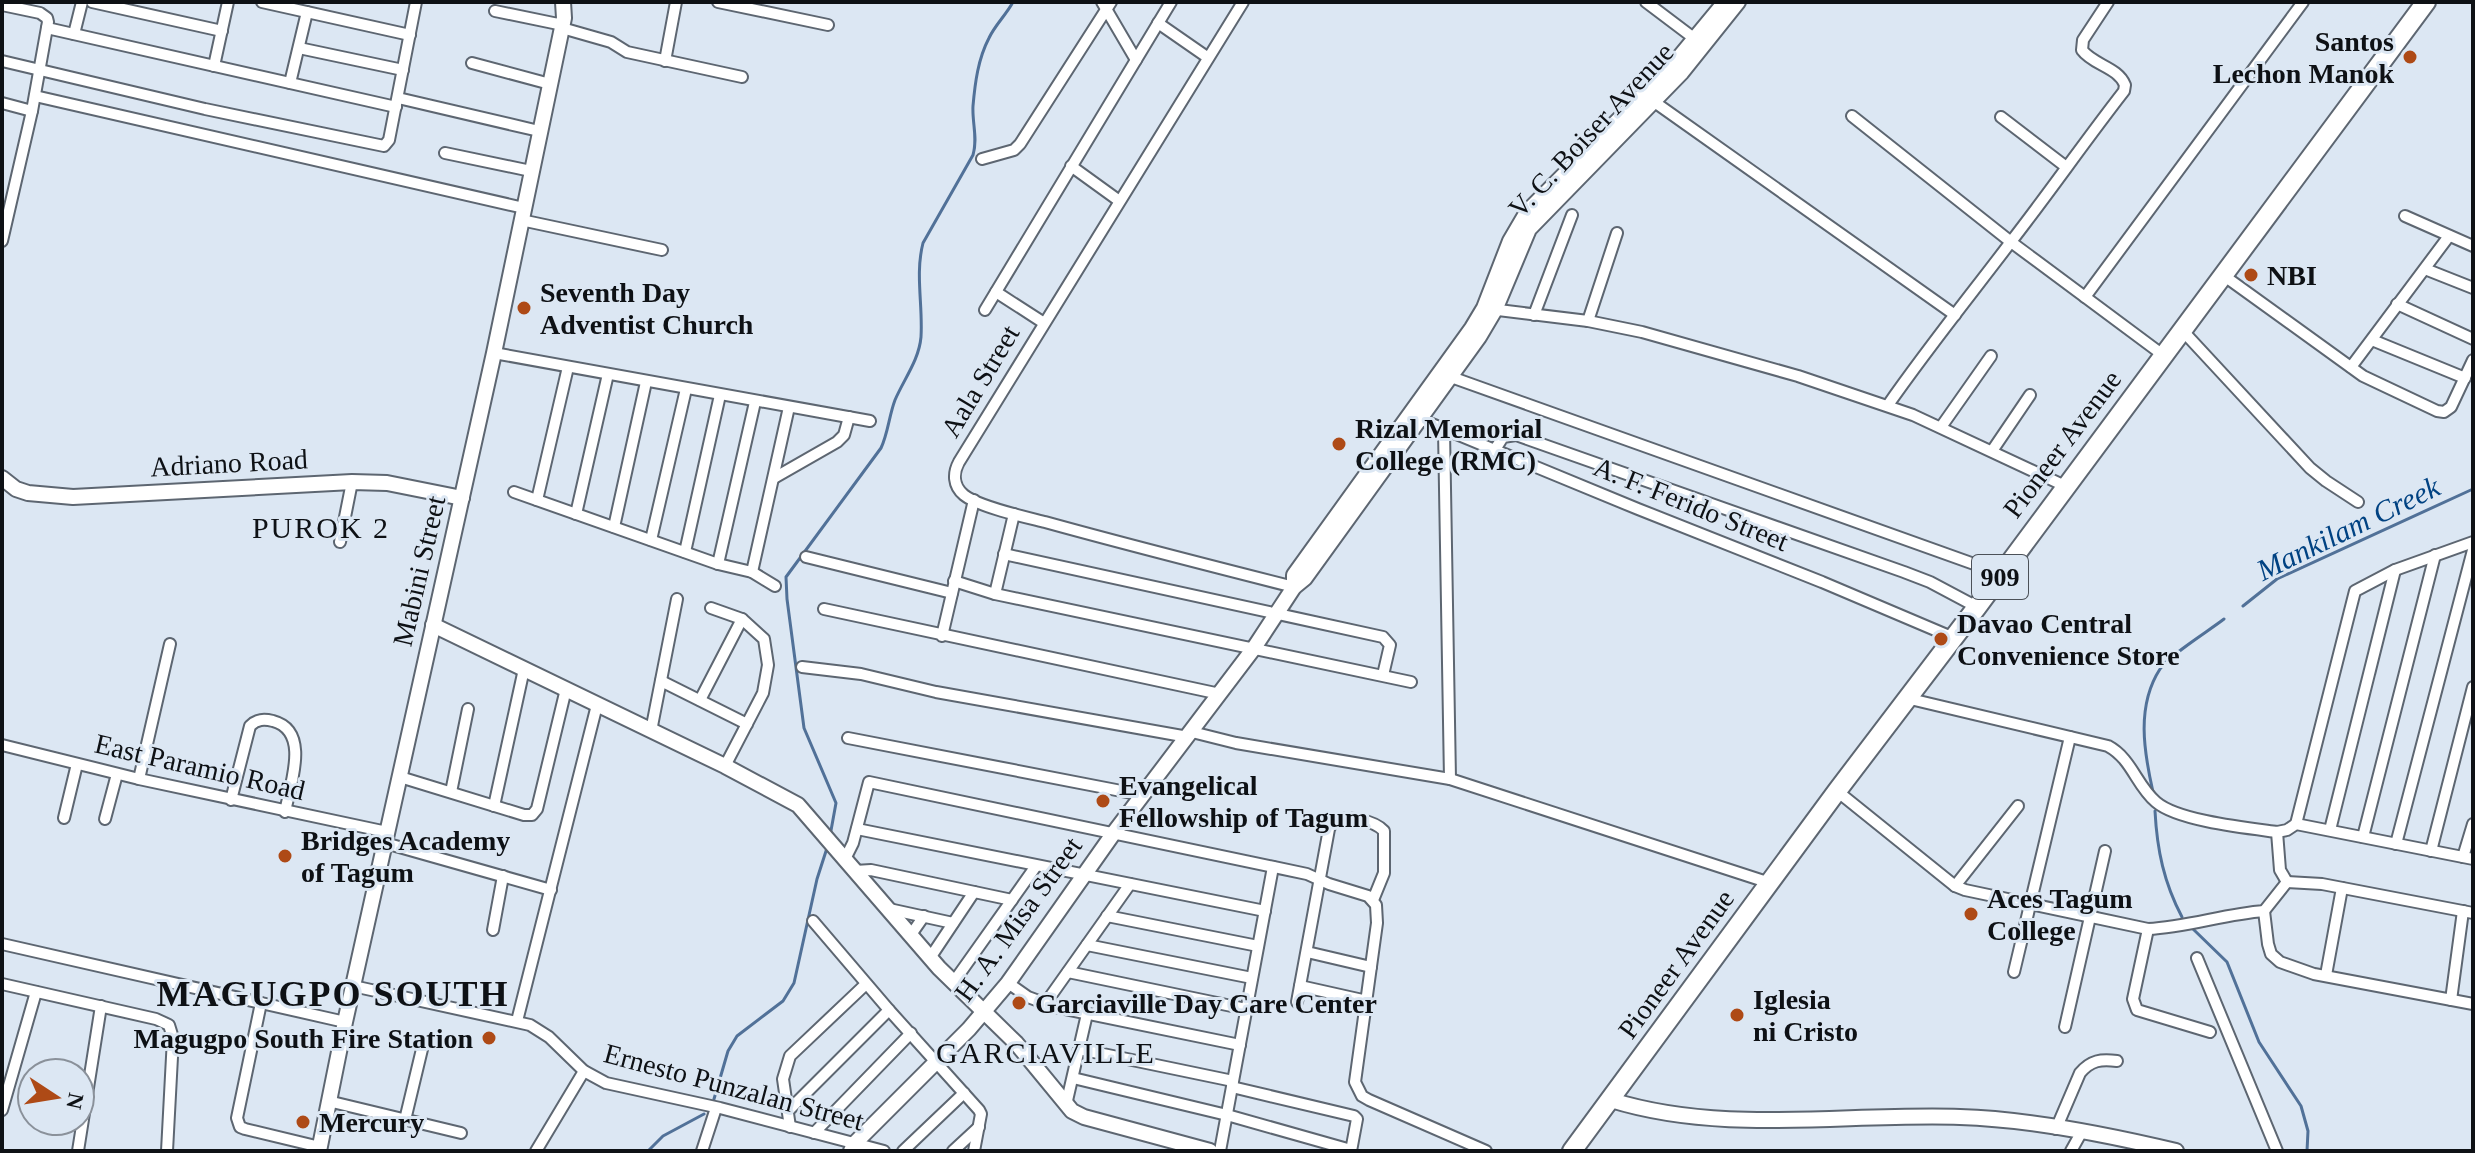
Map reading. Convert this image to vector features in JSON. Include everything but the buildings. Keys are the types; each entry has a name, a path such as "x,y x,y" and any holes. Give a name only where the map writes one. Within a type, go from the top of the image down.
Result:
{"highway":[{"name":"Pioneer Avenue","path":"1572,1151 2426,2"}],"street":[{"path":"74,34 82,2"},
{"path":"92,2 222,31"},
{"path":"214,66 228,2"},
{"path":"262,2 410,35"},
{"path":"2,61 381,146 388,143 416,2"},
{"name":"Mabini Street","path":"320,1149 345,1022 494,353 562,26 563,2"},
{"path":"665,61 676,2"},
{"path":"718,2 828,25"},
{"path":"985,310 1171,2"},
{"name":"Aala Street","path":"974,500 958,488 954,471 1118,200 1243,2"},
{"path":"1646,2 1700,43"},
{"name":"V. C. Boiser Avenue","path":"1575,173 1653,101 1700,43 1725,2"},
{"name":"V. C. Boiser Avenue","path":"1415,417 1451,377 1490,309 1529,229 1575,173 1738,2"},
{"path":"2097,2 2099,14"},
{"path":"1888,405 2124,91 2125,85 2120,76 2089,58 2082,50 2083,40 2108,2"},
{"path":"2085,297 2303,2"},
{"path":"1106,4 1136,60"},
{"path":"982,159 1014,150 1020,144 1106,4"},
{"path":"2,5 41,8 47,18 32,111 2,241"},
{"path":"495,11 562,26 611,42 627,52 742,77"},
{"path":"290,83 307,12"},
{"path":"1158,23 1207,57"},
{"path":"47,28 290,83 539,131"},
{"path":"299,48 403,70"},
{"path":"472,63 550,84"},
{"path":"35,96 662,250"},
{"path":"1653,101 1955,315"},
{"path":"2,103 32,111"},
{"path":"1852,116 2011,242 2163,355"},
{"path":"2001,117 2065,166"},
{"path":"445,153 531,171"},
{"path":"1071,166 1118,200"},
{"path":"1534,315 1572,215"},
{"path":"2405,216 2473,246"},
{"path":"1588,321 1617,233"},
{"path":"2351,367 2449,236"},
{"path":"2425,269 2473,288"},
{"path":"2223,275 2383,387 2444,412 2451,407 2473,360"},
{"path":"996,292 1044,323"},
{"path":"2397,304 2473,339"},
{"path":"1490,309 1588,321 1739,358 1888,405 2065,486"},
{"name":"V. C. Boiser Avenue","path":"1298,580 1490,309"},
{"path":"2182,330 2310,468 2358,502"},
{"path":"2372,340 2465,378"},
{"path":"494,353 870,421"},
{"path":"1941,427 1991,356"},
{"path":"537,500 568,367"},
{"path":"576,514 608,374"},
{"path":"1451,377 2002,574"},
{"path":"614,527 646,382"},
{"path":"651,540 686,389"},
{"path":"685,552 720,395"},
{"path":"1992,451 2030,395"},
{"path":"718,564 755,402"},
{"path":"752,572 789,407"},
{"path":"774,478 837,442 844,435 849,417"},
{"name":"A. F. Ferido Street","path":"1415,417 1954,638"},
{"path":"1444,430 1450,779"},
{"path":"1494,451 1503,437 1516,435 1904,572 1977,607"},
{"name":"Adriano Road","path":"2,478 16,489 28,493 73,497 352,482 387,483 462,498"},
{"path":"340,542 352,482"},
{"path":"514,492 718,564 752,572 775,586"},
{"path":"942,636 974,500 1149,551 1298,580"},
{"path":"995,594 1014,514"},
{"path":"1906,698 2108,746 2127,760 2148,794 2165,808 2201,819 2277,832 2287,830 2296,824 2352,597 2360,587 2395,570 2473,542"},
{"path":"2396,844 2473,550"},
{"path":"1004,554 1387,640 1390,645 1383,675"},
{"path":"2363,837 2435,555"},
{"path":"806,557 952,593"},
{"path":"2330,830 2395,570"},
{"name":"H. A. Misa Street","path":"853,1148 984,1013 1008,983 1113,834 1254,648 1298,580"},
{"path":"954,581 995,594 1411,682"},
{"path":"651,731 677,599"},
{"path":"711,608 742,619 764,639 768,665 763,693 725,766"},
{"path":"824,609 1220,694"},
{"path":"700,700 742,619"},
{"path":"433,625 725,766 798,805 930,958 1016,1043 1066,1105 1084,1117 1210,1151"},
{"path":"139,779 170,644"},
{"path":"802,667 861,674 936,692 1450,779 1770,883"},
{"path":"494,806 524,669"},
{"path":"661,681 747,724"},
{"path":"2431,851 2473,687"},
{"path":"400,777 532,815 537,809 566,689"},
{"path":"517,1021 597,705"},
{"path":"451,792 468,709"},
{"path":"231,800 250,726 261,720 277,722 289,729 295,744 285,812"},
{"path":"2014,972 2070,737"},
{"path":"848,738 1142,795"},
{"name":"East Paramio Road","path":"2,745 386,838 551,890"},
{"path":"64,818 77,764"},
{"path":"105,819 117,774"},
{"path":"845,859 857,829 869,782 1307,874 1373,900"},
{"path":"1837,791 1955,886 2148,929 2264,911 2287,882"},
{"path":"1955,886 2018,806"},
{"path":"1297,1002 1329,829 1334,819 1342,818 1376,824 1384,831 1385,856 1380,887 1373,900 1377,923 1355,1082 1362,1096 1486,1151"},
{"path":"2296,824 2468,858 2473,824"},
{"path":"857,829 1265,911"},
{"path":"2277,832 2280,870 2287,882"},
{"path":"2065,1027 2105,851"},
{"path":"953,983 1036,866"},
{"path":"1220,1151 1273,867"},
{"path":"855,871 871,870 1012,900"},
{"path":"493,930 503,876"},
{"path":"2287,882 2342,888 2468,912 2451,1000"},
{"path":"1045,1004 1130,884"},
{"path":"2326,975 2342,888"},
{"path":"930,958 974,892"},
{"path":"888,909 953,923"},
{"path":"2264,911 2268,944 2276,959 2298,970 2473,1004"},
{"path":"910,936 924,916"},
{"path":"1107,916 1258,946"},
{"path":"813,921 980,1111 974,1151"},
{"path":"2148,929 2133,999 2137,1010 2210,1032"},
{"path":"2,944 345,1022"},
{"path":"1087,945 1252,978"},
{"path":"1307,952 1371,967"},
{"path":"2197,958 2277,1151"},
{"path":"1068,972 1246,1009"},
{"path":"1008,983 1045,1004 1240,1045"},
{"path":"2,984 156,1019 169,1025 173,1038 167,1151"},
{"path":"790,1127 783,1079 790,1056 866,984"},
{"name":"Ernesto Punzalan Street","path":"353,986 517,1021 540,1030 595,1079 620,1087 814,1133 853,1148 884,1151"},
{"path":"1300,986 1367,1001"},
{"path":"2,1110 36,992"},
{"path":"261,1003 238,1123 245,1129 320,1149"},
{"path":"78,1151 101,1006"},
{"path":"788,1111 889,1010"},
{"path":"1066,1105 1087,1014"},
{"path":"814,1133 911,1033"},
{"path":"405,1120 423,1045"},
{"path":"1073,1078 1227,1115 1351,1150 1357,1119 1354,1116 1079,1049"},
{"path":"2056,1129 2085,1067 2101,1059 2117,1061"},
{"path":"536,1151 584,1071"},
{"path":"903,1151 964,1093"},
{"path":"1611,1100 1693,1119 1959,1117 2007,1121 2176,1151"},
{"path":"328,1101 461,1133"},
{"path":"702,1151 716,1108"},
{"path":"953,1151 979,1127"},
{"path":"2071,1151 2081,1133"}],"waterway":[{"path":"830,836 836,803 804,728 786,577 881,448 895,400 920,345 923,243 973,155 973,106 980,63 991,33 1013,2"},
{"name":"Mankilam Creek","path":"2243,606 2277,579 2473,489"},
{"name":"Mankilam Creek","path":"2153,792 2144,729 2152,683 2171,657 2224,619"},
{"name":"Mankilam Creek","path":"2155,811 2162,866 2182,917"},
{"path":"714,1099 728,1051 737,1036 783,1001 794,983 827,848"},
{"name":"Mankilam Creek","path":"2193,929 2227,962 2259,1042 2301,1106 2308,1131 2307,1151"},
{"path":"648,1151 663,1136 704,1114"}],"place":[{"name":"Santos Lechon Manok","path":"2410,57"},
{"name":"NBI","path":"2251,275"},
{"name":"Seventh Day Adventist Church","path":"524,308"},
{"name":"Rizal Memorial College (RMC)","path":"1339,444"},
{"name":"Davao Central Convenience Store","path":"1941,639"},
{"name":"Evangelical Fellowship of Tagum","path":"1103,801"},
{"name":"Bridges Academy of Tagum","path":"285,856"},
{"name":"Aces Tagum College","path":"1971,914"},
{"name":"Garciaville Day Care Center","path":"1019,1003"},
{"name":"Iglesia ni Cristo","path":"1737,1015"},
{"name":"Magugpo South Fire Station","path":"489,1038"},
{"name":"Mercury","path":"303,1122"}],"district":[{"name":"PUROK 2","path":"321,527"},
{"name":"MAGUGPO SOUTH","path":"333,994"},
{"name":"GARCIAVILLE","path":"1046,1052"}]}
